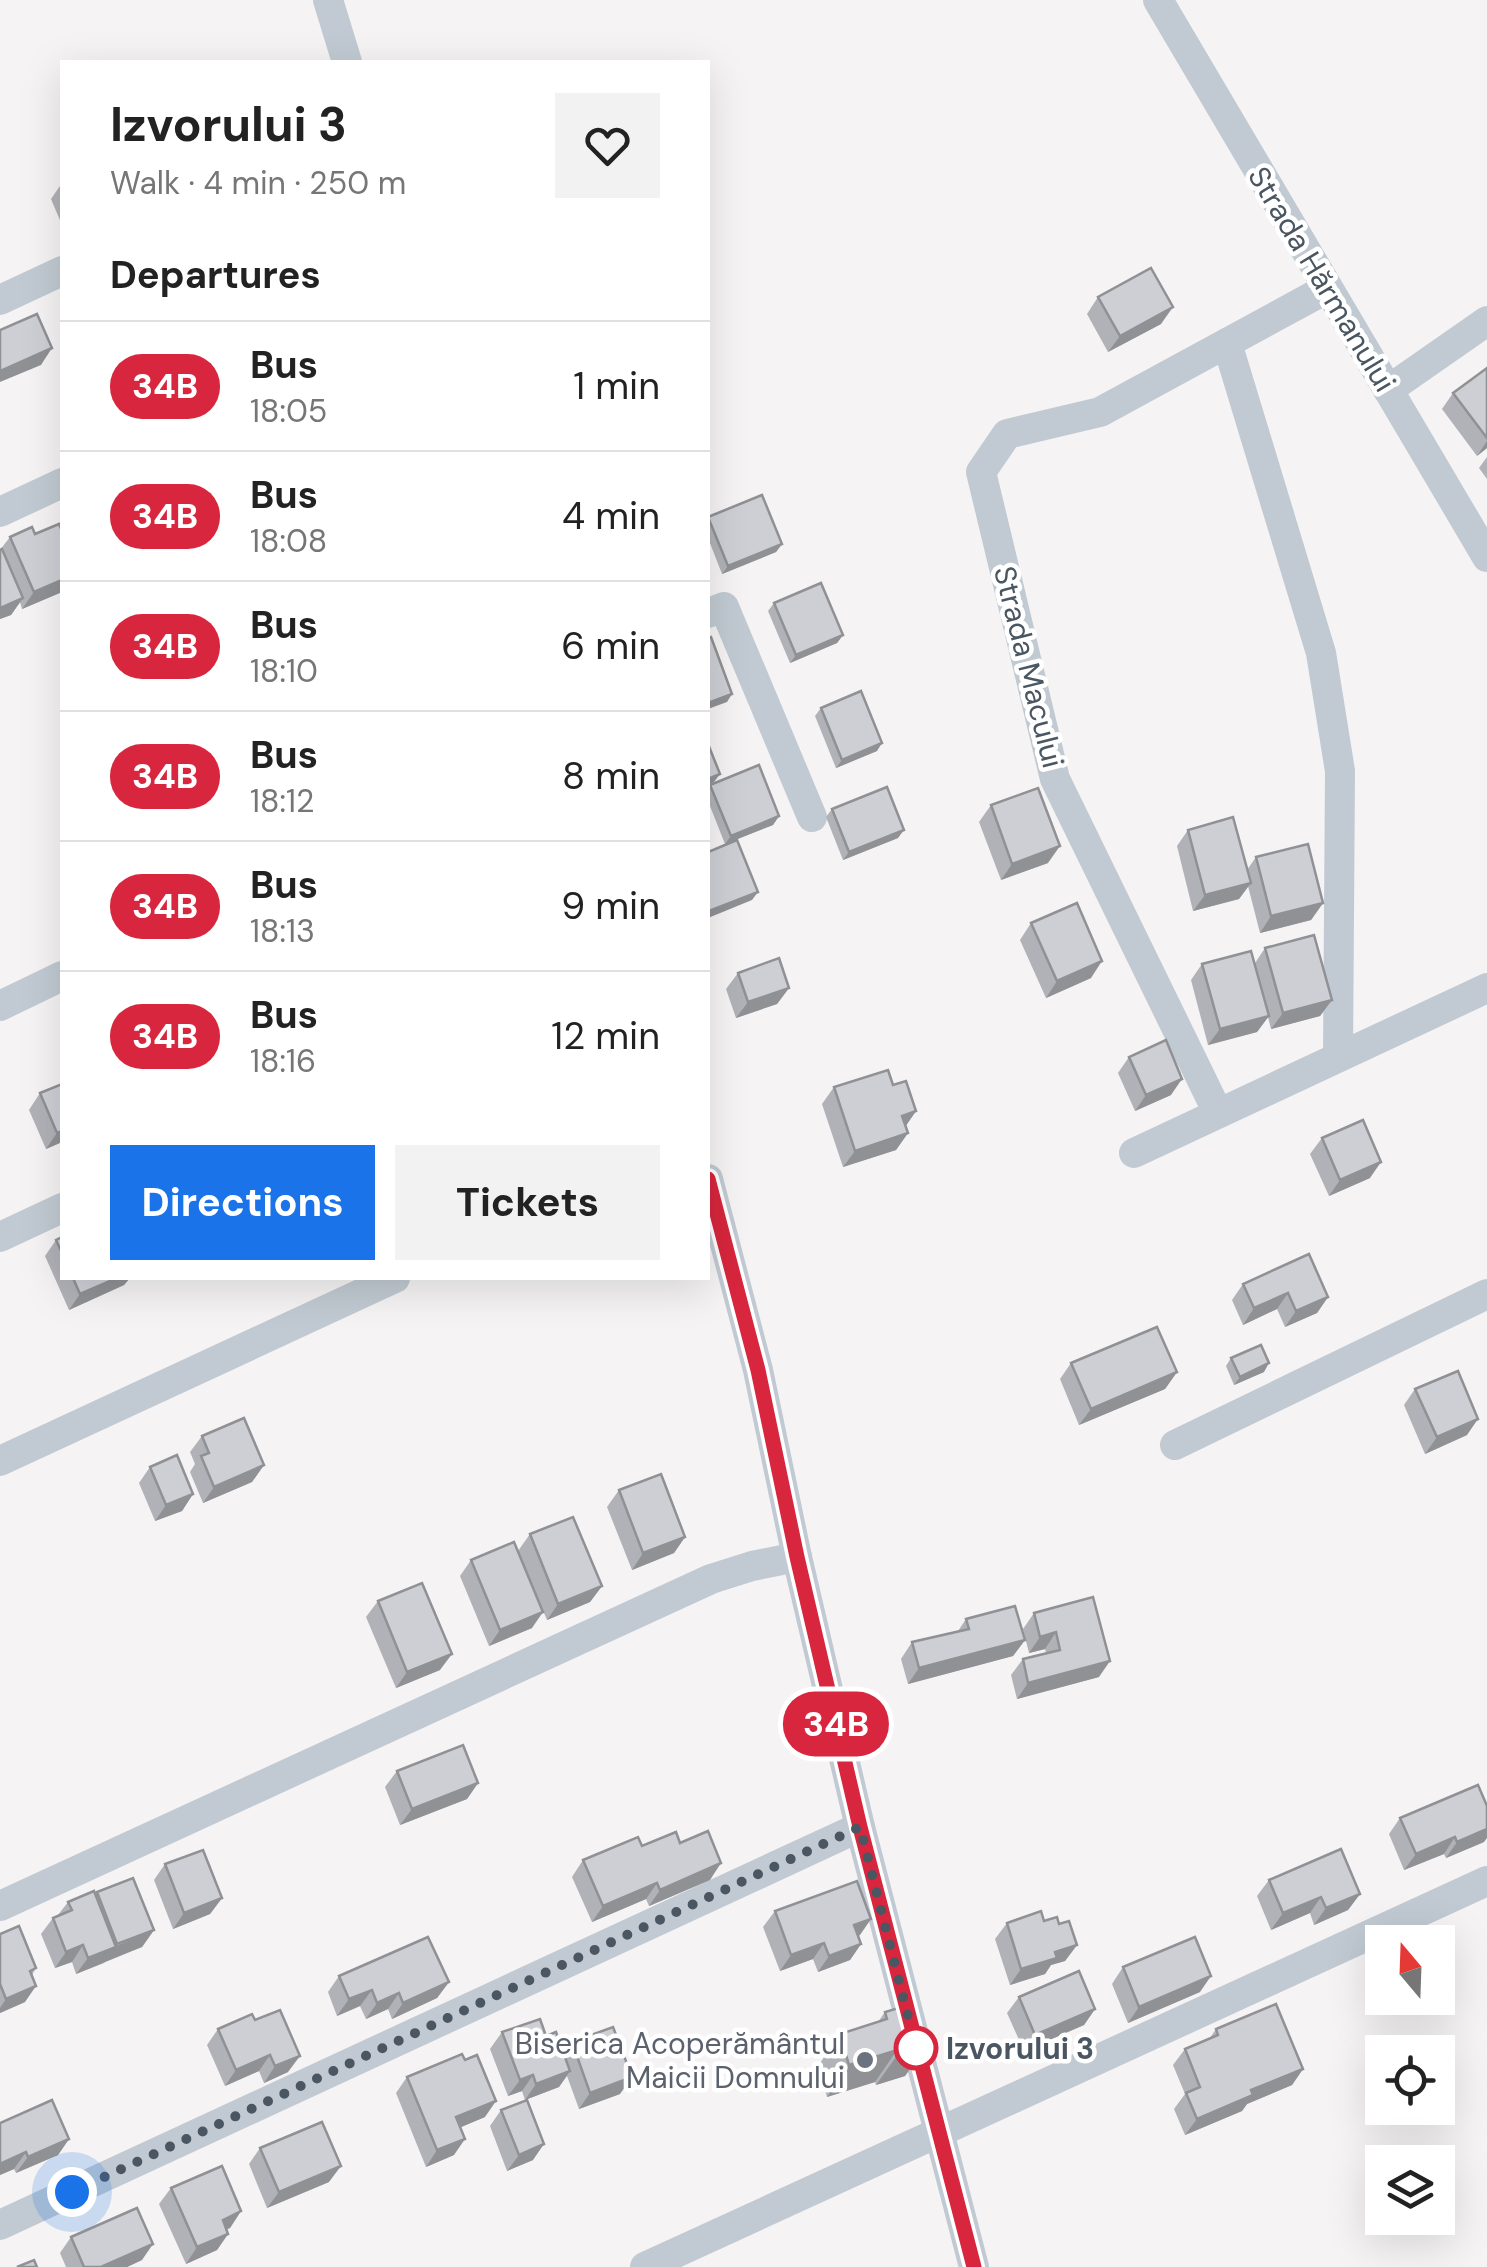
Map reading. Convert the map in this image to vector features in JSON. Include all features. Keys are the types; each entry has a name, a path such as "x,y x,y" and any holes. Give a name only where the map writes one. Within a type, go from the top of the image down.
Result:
{"street":[{"path":"328,0 346,60"},
{"name":"Strada Hărmanului","path":"1158,0 1487,557"},
{"path":"0,300 60,272"},
{"name":"Strada Macului","path":"1218,1114 1056,779 982,472 1007,434 1100,412 1328,288"},
{"path":"1388,390 1487,321"},
{"path":"1227,343 1321,654 1340,771 1338,1057"},
{"path":"0,512 60,485"},
{"path":"710,612 724,606 812,818"},
{"path":"0,1006 60,977"},
{"path":"1134,1153 1487,988"},
{"path":"710,1187 758,1370 860,1827 974,2267"},
{"path":"0,1237 60,1209"},
{"path":"0,1461 391,1280"},
{"path":"1174,1445 1487,1294"},
{"path":"0,1906 711,1579 797,1557"},
{"path":"0,2224 860,1827"},
{"path":"645,2267 1487,1881"}],"building":[{"path":"1151,268 1173,307 1120,336 1098,297"},
{"path":"37,314 52,348 0,371 0,330"},
{"path":"1487,368 1487,438 1453,393"},
{"path":"762,495 782,544 728,566 710,516"},
{"path":"60,526 60,581 34,592 10,537 32,527 35,534"},
{"path":"0,550 23,598 0,608"},
{"path":"821,583 843,635 796,655 774,603"},
{"path":"710,637 732,694 710,702"},
{"path":"861,691 882,743 842,760 821,708"},
{"path":"710,749 720,774 710,778"},
{"path":"759,765 779,816 731,836 710,785"},
{"path":"887,787 904,830 849,852 832,809"},
{"path":"1038,788 1060,846 1012,864 991,805"},
{"path":"1233,817 1251,883 1205,895 1188,830"},
{"path":"737,840 758,892 710,911 710,851"},
{"path":"1308,844 1323,903 1271,916 1256,857"},
{"path":"1077,903 1102,961 1057,981 1031,923"},
{"path":"1314,935 1332,1000 1283,1013 1265,948"},
{"path":"1251,951 1269,1016 1220,1029 1202,964"},
{"path":"779,958 789,988 748,1002 738,973"},
{"path":"1166,1040 1182,1079 1146,1095 1129,1057"},
{"path":"888,1070 893,1085 906,1081 916,1111 902,1116 908,1133 855,1151 834,1087"},
{"path":"60,1085 60,1132 57,1133 40,1093"},
{"path":"1363,1120 1381,1162 1340,1180 1322,1138"},
{"path":"1309,1254 1328,1297 1296,1311 1288,1293 1254,1308 1243,1284"},
{"path":"74,1280 112,1280 80,1294"},
{"path":"1157,1327 1177,1372 1091,1409 1071,1363"},
{"path":"1261,1345 1269,1363 1240,1377 1231,1358"},
{"path":"1458,1371 1478,1419 1437,1437 1415,1389"},
{"path":"244,1418 264,1465 214,1487 201,1456 209,1453 202,1436"},
{"path":"177,1455 193,1494 166,1505 150,1467"},
{"path":"661,1474 685,1537 643,1553 619,1490"},
{"path":"573,1517 602,1586 558,1604 530,1534"},
{"path":"514,1542 543,1612 500,1630 471,1560"},
{"path":"422,1583 452,1654 407,1672 378,1601"},
{"path":"1093,1597 1110,1661 1028,1683 1023,1659 1060,1650 1056,1632 1040,1637 1034,1613"},
{"path":"1015,1606 1025,1640 919,1668 912,1642 969,1629 966,1619"},
{"path":"463,1745 478,1783 412,1809 397,1771"},
{"path":"1478,1785 1487,1806 1487,1829 1457,1842 1455,1837 1416,1854 1400,1818"},
{"path":"708,1831 721,1863 660,1890 657,1883 603,1906 583,1860 638,1837 642,1846 676,1832 680,1843"},
{"path":"1341,1849 1360,1894 1326,1908 1321,1897 1283,1913 1269,1880"},
{"path":"203,1850 222,1898 184,1913 165,1864"},
{"path":"133,1878 154,1930 117,1944 97,1892"},
{"path":"857,1881 871,1919 854,1925 861,1944 829,1956 824,1943 791,1955 775,1911"},
{"path":"94,1891 116,1947 88,1958 83,1945 66,1952 53,1918 72,1910 68,1902"},
{"path":"1041,1911 1044,1921 1057,1917 1059,1924 1069,1921 1077,1945 1055,1952 1057,1958 1021,1969 1007,1923"},
{"path":"19,1926 36,1968 30,1971 36,1986 6,1999 0,1984 0,1934"},
{"path":"428,1937 449,1982 403,2003 399,1993 377,2003 372,1990 349,1999 339,1976"},
{"path":"1195,1937 1211,1976 1139,2007 1123,1967"},
{"path":"1079,1971 1095,2009 1035,2035 1019,1997"},
{"path":"915,2003 927,2045 849,2065 840,2034 887,2019 885,2012"},
{"path":"1276,2004 1303,2069 1251,2090 1253,2095 1197,2119 1186,2093 1200,2087 1185,2049 1218,2035 1216,2029"},
{"path":"280,2010 300,2056 275,2066 270,2055 236,2070 218,2029 252,2014 255,2020"},
{"path":"540,2019 546,2036 556,2032 570,2071 536,2084 533,2075 520,2080 502,2032"},
{"path":"613,2027 632,2077 590,2093 572,2042"},
{"path":"462,2054 465,2060 477,2055 496,2101 456,2117 465,2139 437,2150 407,2077"},
{"path":"52,2100 69,2139 0,2164 0,2123"},
{"path":"527,2100 544,2144 519,2155 501,2110"},
{"path":"322,2122 341,2166 279,2192 260,2148"},
{"path":"222,2166 241,2211 223,2220 228,2234 197,2247 171,2188"},
{"path":"137,2208 153,2244 101,2267 84,2267 71,2237"},
{"path":"34,2260 37,2267 17,2267"}],"bus line":[{"name":"34B","path":"710,1187 758,1370 860,1827 974,2267"}],"place":[{"name":"Izvorului 3","path":"916,2048"},
{"name":"Biserica Acoperământul Maicii Domnului","path":"865,2060"}],"route":[{"path":"72,2192 860,1827 916,2048"}]}
